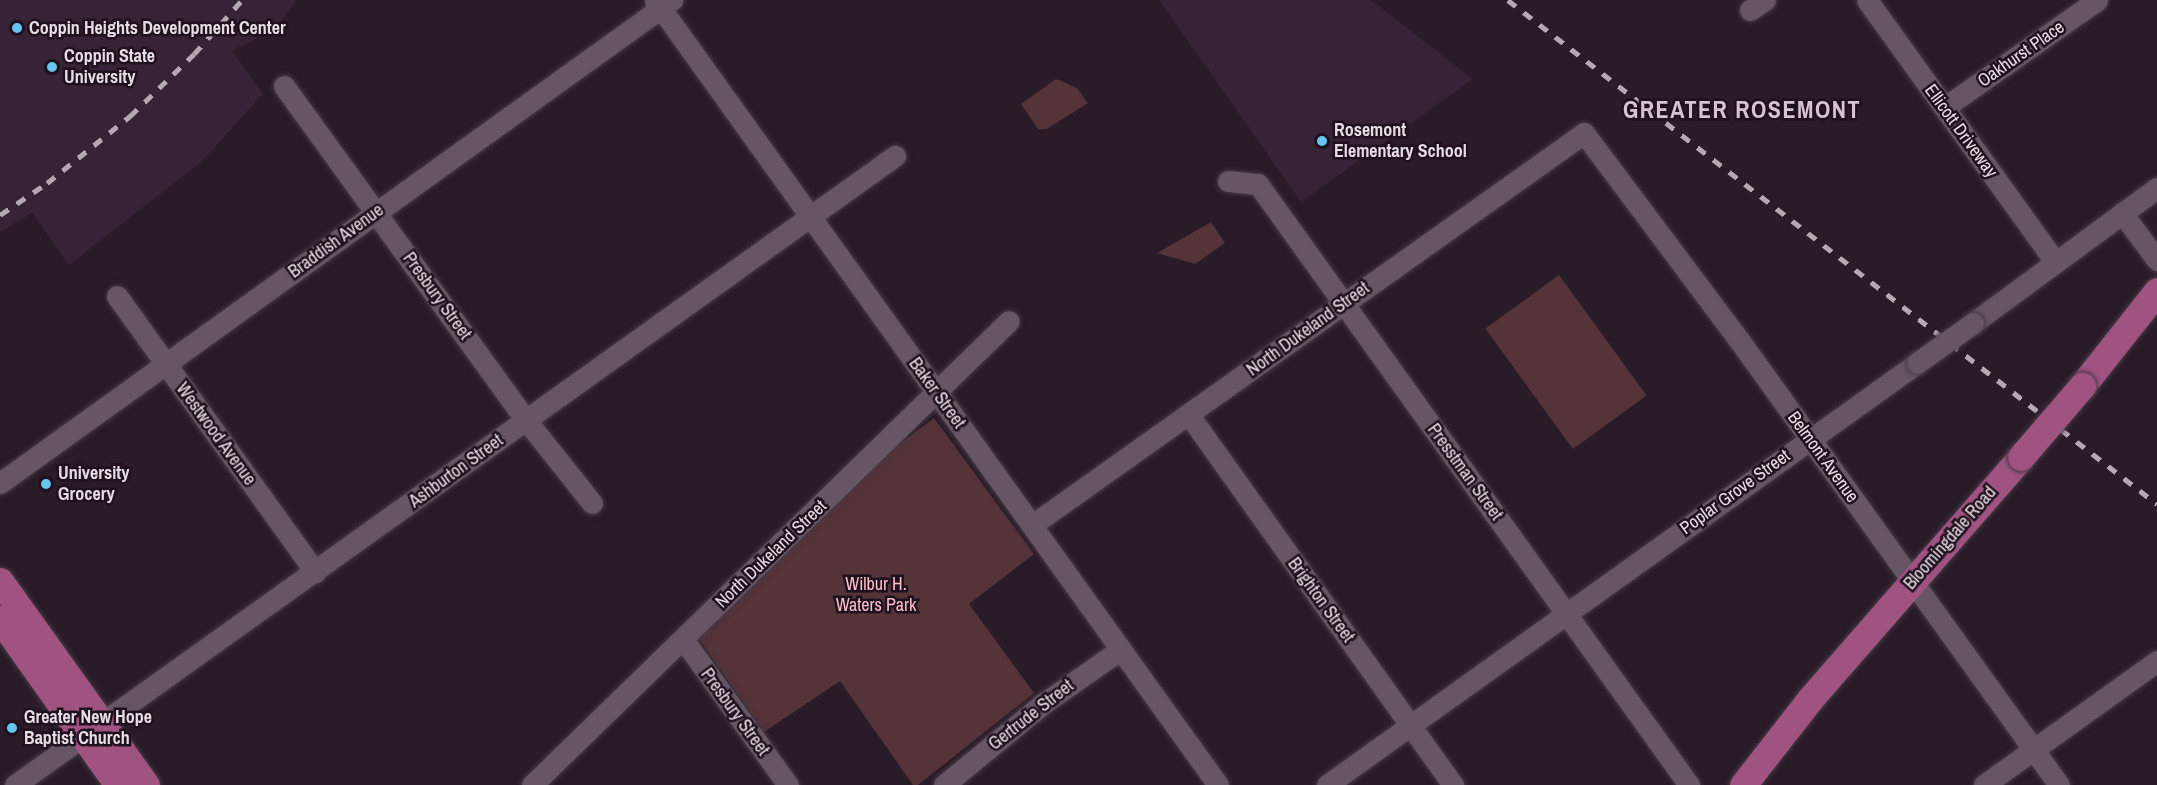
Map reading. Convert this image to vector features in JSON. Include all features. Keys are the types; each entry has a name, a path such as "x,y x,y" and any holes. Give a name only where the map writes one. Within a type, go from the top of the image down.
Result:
{"main road":[{"name":"Bloomingdale Road","path":"1743,785 1811,698 2082,386 2157,291"},
{"path":"0,581 93,731 118,785"},
{"path":"0,620 93,731 146,785"}],"street":[{"name":"Ellicott Driveway","path":"1868,0 2055,262"},
{"name":"Oakhurst Place","path":"1945,107 2097,0"},
{"name":"Braddish Avenue","path":"0,483 662,3"},
{"name":"Baker Street","path":"662,3 810,216 1218,785"},
{"name":"Presbury Street","path":"284,86 526,420 592,503"},
{"name":"North Dukeland Street","path":"1032,525 1584,133"},
{"name":"Belmont Avenue","path":"1584,133 1644,209 2059,785"},
{"name":"Ashburton Street","path":"15,785 895,156"},
{"name":"Presstman Street","path":"1228,181 1258,184 1689,785"},
{"name":"Poplar Grove Street","path":"1327,785 1973,323 2122,213 2152,196"},
{"path":"2122,213 2157,260"},
{"name":"Westwood Avenue","path":"117,296 315,572"},
{"name":"North Dukeland Street","path":"532,785 938,394 1009,321"},
{"name":"Brighton Street","path":"1189,415 1453,785"},
{"name":"Presbury Street","path":"682,639 788,785"},
{"name":"Gertrude Street","path":"944,785 1044,703 1121,649"},
{"path":"1984,785 2157,661"}],"shaded area":[{"path":"0,0 296,0 276,29 232,51 263,94 201,162 69,265 32,213 0,232"},
{"name":"Rosemont Elementary School","path":"1159,0 1371,0 1473,79 1301,202"}],"green space":[{"path":"1056,79 1077,88 1088,103 1047,129 1038,129 1021,104"},
{"path":"1211,222 1225,243 1195,264 1157,253"},
{"path":"1559,275 1647,396 1573,449 1485,328"},
{"name":"Wilbur H. Waters Park","path":"934,418 1034,554 969,604 1034,693 918,785 913,785 840,681 764,732 699,639 884,456"}],"railway":[{"path":"0,215 47,183 130,116 194,54 242,0"},
{"path":"1508,0 2157,504"}],"place":[{"name":"Coppin Heights Development Center","path":"17,28"},
{"name":"Coppin State University","path":"52,67"},
{"name":"Rosemont Elementary School","path":"1322,141"},
{"name":"University Grocery","path":"46,484"},
{"name":"Greater New Hope Baptist Church","path":"12,728"}],"district":[{"name":"GREATER ROSEMONT","path":"1742,110"}]}
